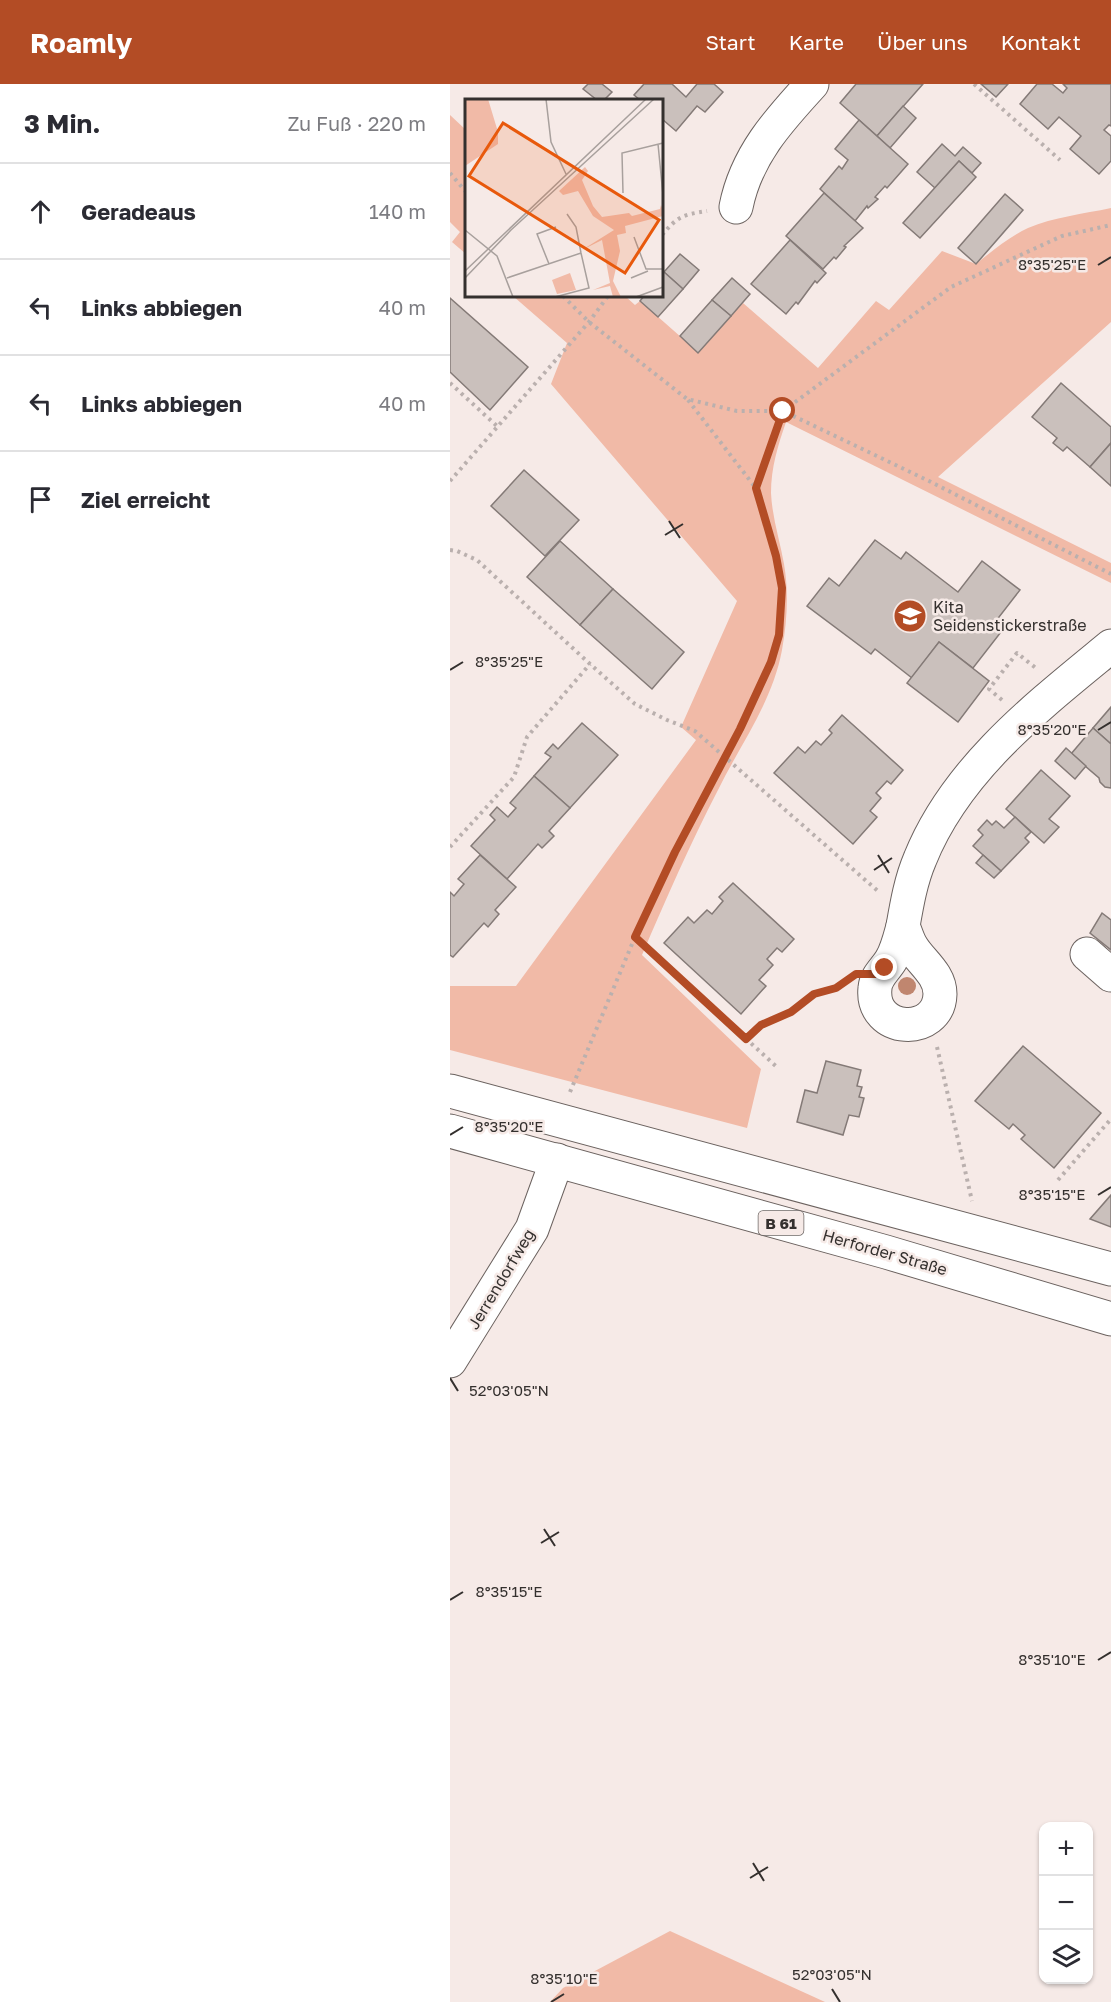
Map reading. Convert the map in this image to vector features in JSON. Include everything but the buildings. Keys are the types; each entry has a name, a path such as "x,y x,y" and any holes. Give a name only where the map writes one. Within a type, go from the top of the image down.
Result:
{"main road":[{"path":"736,207 739,189 758,148 812,84"},
{"path":"906,912 910,945 934,974 939,984 940,994 938,1004 926,1020 904,1025 884,1016 874,996 875,985 879,974 891,959 920,857 943,813 972,772 1009,734 1111,646"},
{"name":"B 61","path":"450,1091 1111,1269"},
{"name":"Herforder Straße","path":"450,1131 886,1252 1111,1319"},
{"name":"Jerrendorfweg","path":"450,1361 532,1229 557,1160"}],"path":[{"path":"974,84 1059,160"},
{"path":"450,173 465,191"},
{"path":"663,234 675,219 686,214 736,207"},
{"path":"756,488 783,411 951,287 1062,236 1111,225"},
{"path":"564,297 589,322 687,399 756,488 776,556 782,588 779,635 771,662 675,852 635,937 568,1098"},
{"path":"450,481 589,322 607,297"},
{"path":"450,383 498,427"},
{"path":"687,399 737,411 783,411 929,481 1111,574"},
{"path":"450,550 477,560 635,704 695,731 881,894 906,912"},
{"path":"450,847 514,777 527,737 590,664"},
{"path":"635,937 778,1068"},
{"path":"746,1039 761,1025 791,1012 814,994 836,988 856,974 879,974"},
{"path":"926,1020 936,1046 973,1204"},
{"path":"1058,1180 1111,1119"}],"shaded area":[{"path":"450,115 465,129 465,253 452,242 460,232 450,222"},
{"path":"1111,208 1111,322 938,477 1111,563 1111,583 786,422 780,439 772,475 771,493 786,575 787,607 782,650 777,669 755,722 688,851 642,955 761,1069 747,1128 450,1050 450,986 516,986 696,740 681,727 737,601 551,384 567,343 514,297 626,297 635,305 640,301 698,352 743,303 818,368 876,301 889,310 942,251 976,264 1007,240 1028,228 1058,218"},
{"path":"670,1931 825,2002 550,2002 563,1988"}],"place":[{"name":"Kita Seidenstickerstraße","path":"910,616"}],"route":[{"path":"783,411 756,488 776,556 782,588 779,635 760,689 675,852 635,937 746,1039 761,1025 791,1012 814,994 836,988 856,974 879,974 885,968"}]}
